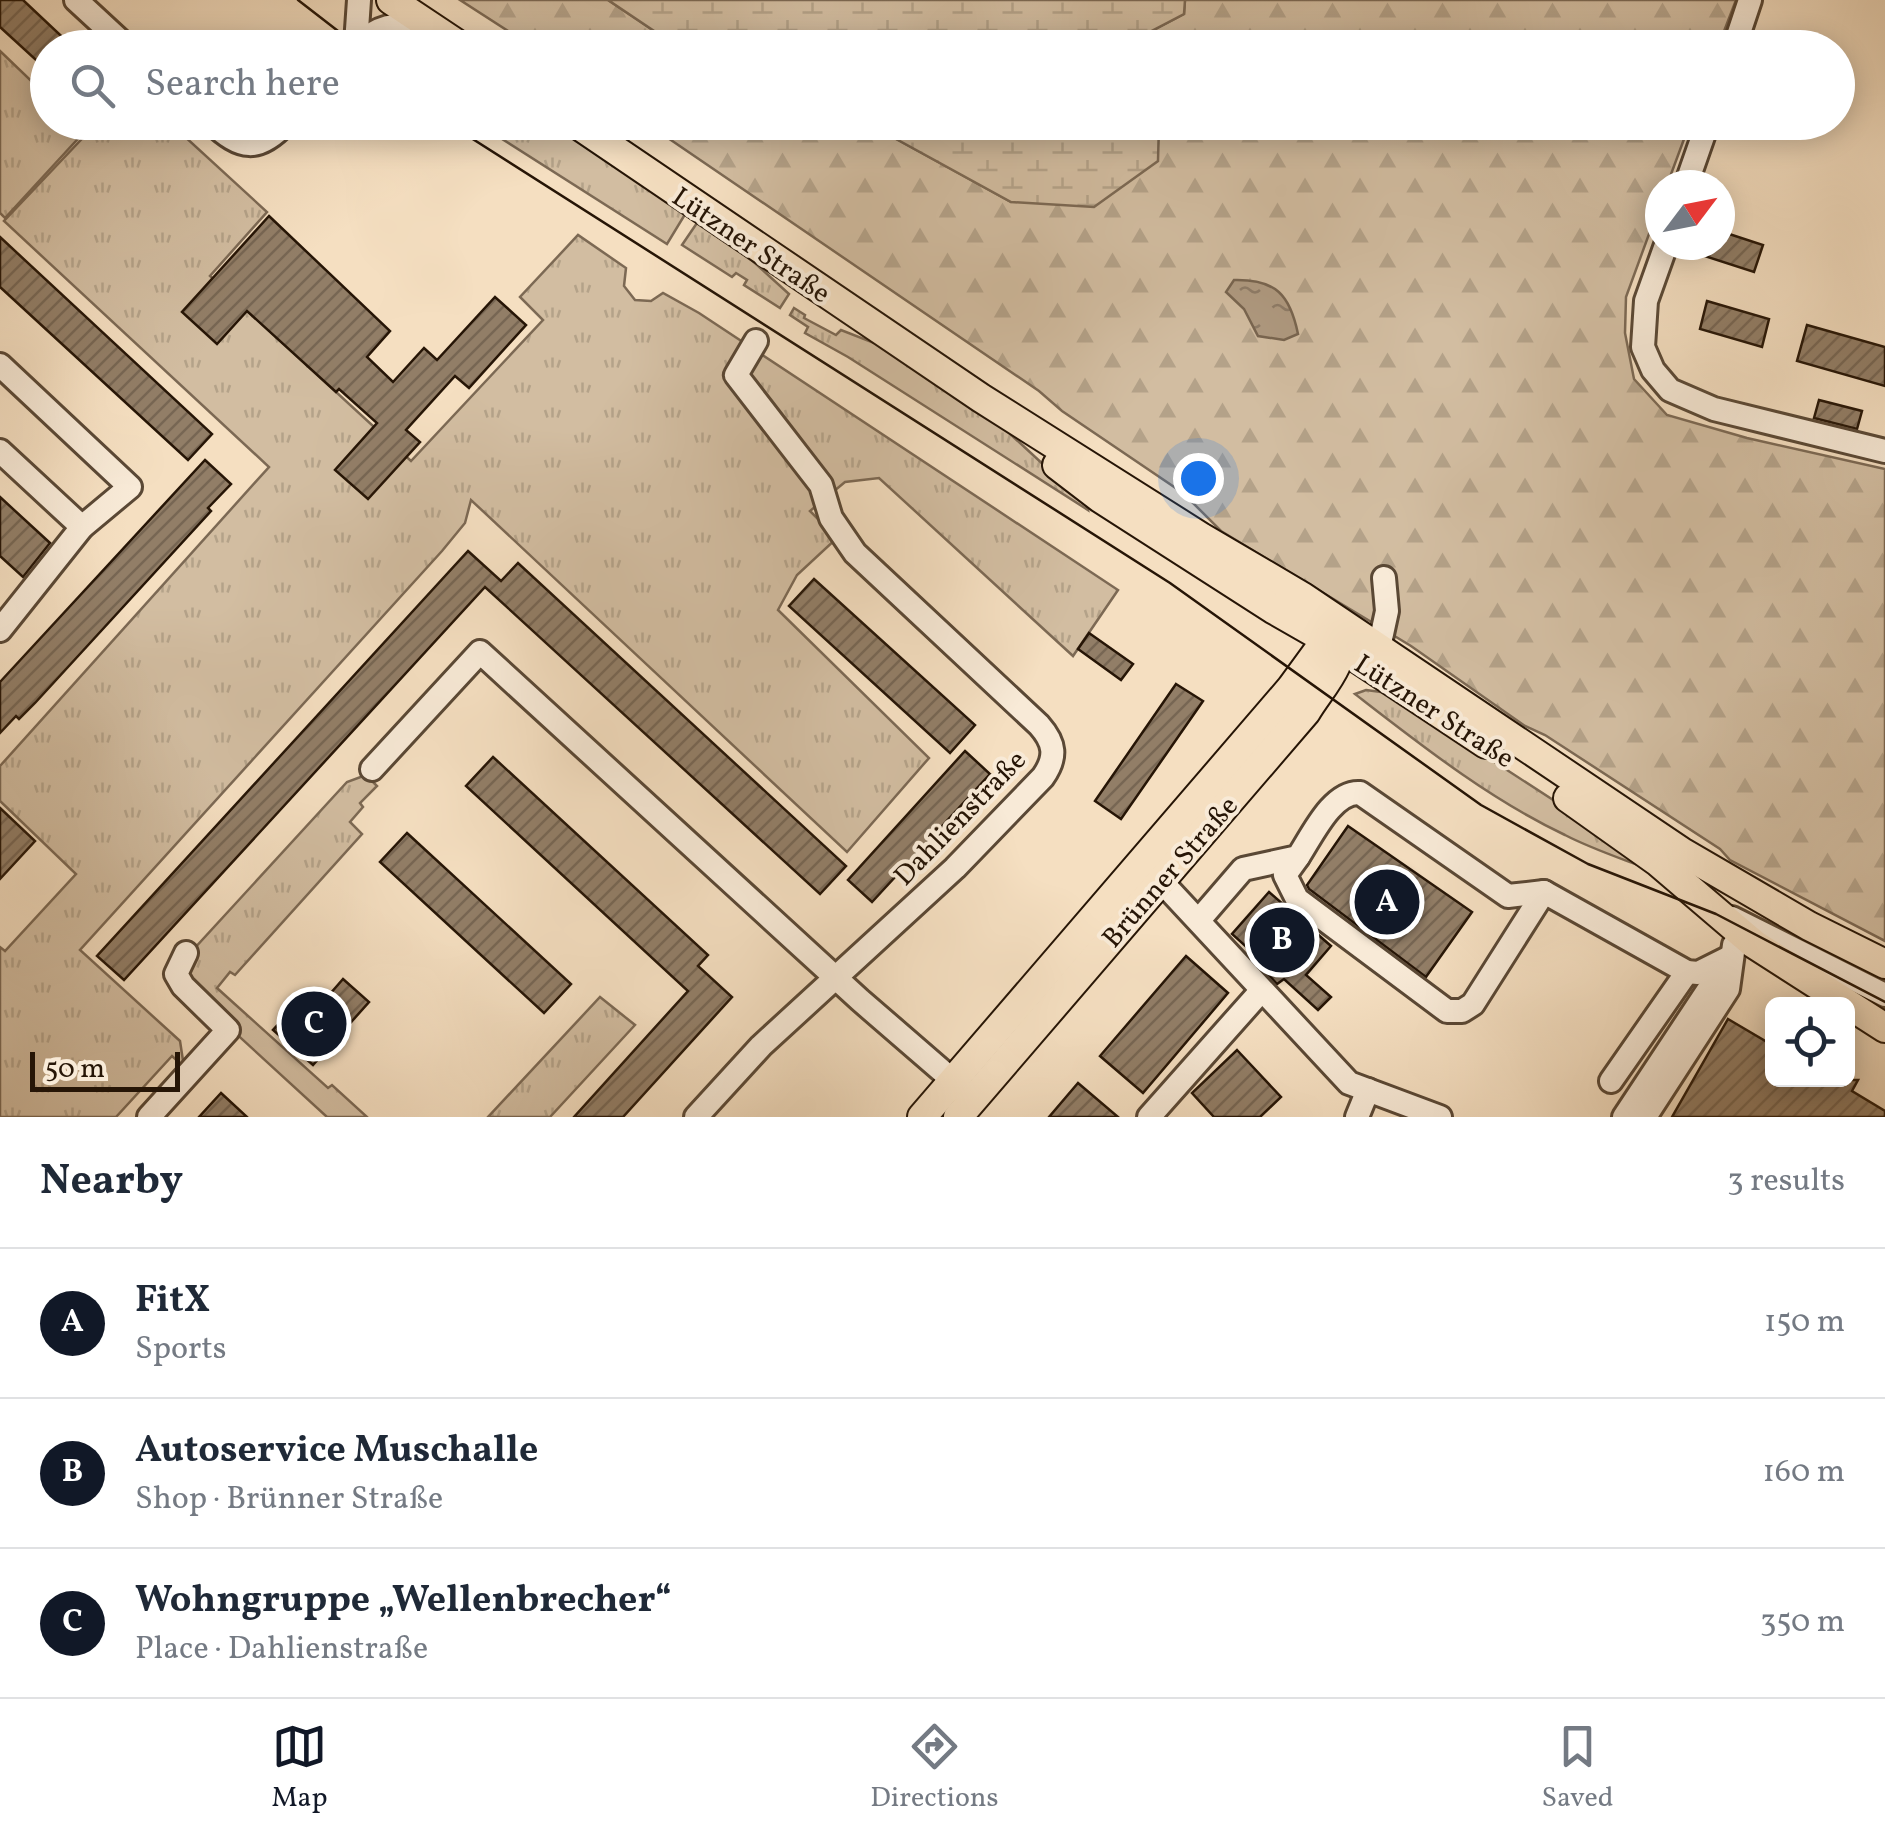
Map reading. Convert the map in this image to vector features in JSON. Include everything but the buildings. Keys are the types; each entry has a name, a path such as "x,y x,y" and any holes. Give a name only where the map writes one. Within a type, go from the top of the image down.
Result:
{"main road":[{"path":"391,0 437,30"},
{"name":"Lützner Straße","path":"601,140 981,398 1346,637 1682,852 1885,964"},
{"name":"Lützner Straße","path":"981,398 1100,498 1286,618 1346,637 1402,688 1629,840 1706,906 1734,945 1793,972 1885,1028"},
{"path":"1286,618 1296,637 1298,700 1372,680 1402,688"},
{"name":"Brünner Straße","path":"922,1117 962,1098 1160,880 1346,637"},
{"name":"Brünner Straße","path":"962,1098 1298,700"}],"street":[{"path":"76,0 108,30"},
{"path":"358,30 359,0"},
{"path":"1740,30 1750,0"},
{"path":"379,30 402,23 423,30"},
{"path":"235,140 251,145 265,140"},
{"path":"1691,170 1702,140"},
{"path":"1661,260 1646,301 1643,346 1653,370 1670,390 1714,409 1885,451"},
{"name":"Dahlienstraße","path":"696,1117 762,1046 965,858 1044,777 1052,765 1054,751 1049,737 1038,725 854,553 831,518 820,485 736,375 756,341"},
{"path":"0,365 130,487 82,527 0,630"},
{"path":"0,452 82,527"},
{"path":"1346,637 1388,611 1384,578"},
{"path":"372,768 480,652 962,1098"},
{"path":"1544,892 1473,1004 1462,1011 1447,1011 1297,899 1285,876 1339,798 1350,792 1360,793 1508,896 1544,892 1687,972 1698,973 1734,945"},
{"path":"1199,920 1243,869 1298,858"},
{"path":"1160,880 1349,1083 1440,1117"},
{"path":"1737,885 1797,948"},
{"path":"1706,906 1885,995"},
{"path":"1642,1116 1728,989 1734,945"},
{"path":"149,1117 228,1030 182,986 176,974 186,953"},
{"path":"1611,1082 1687,972"},
{"path":"1149,1117 1261,991"},
{"path":"1357,1117 1368,1090"}],"green space":[{"path":"460,0 608,0 653,30 507,30"},
{"path":"608,0 1185,0 1184,14 1154,30 653,30"},
{"path":"1185,0 1736,0 1725,30 1154,30 1184,14"},
{"path":"0,51 30,80 30,140 77,140 5,218 0,213"},
{"path":"81,140 189,140 267,212 210,276 411,461 543,320 520,297 578,235 626,268 624,286 635,300 651,301 663,293 699,313 1118,590 1073,656 879,478 845,482 810,511 837,538 797,575 778,610 929,758 847,852 471,500 465,523 442,551 80,950 180,1041 184,1067 172,1056 116,1117 0,1117 0,947 5,951 76,874 0,801 0,766 269,467 4,221"},
{"path":"504,140 578,140 685,211 667,244"},
{"path":"671,140 898,140 1011,202 1157,161 1158,140 1684,140 1673,170 1645,170 1645,245 1626,297 1625,333 1634,379 1667,415 1747,438 1885,469 1885,941 1730,860 1720,849 1545,735 1525,726 1411,646 1221,531 1183,493 1062,411 1039,391"},
{"path":"898,140 1159,140 1158,161 1094,207 1011,202"},
{"path":"699,220 736,246 789,294 780,308 744,285 747,280 736,273 732,277 682,245"},
{"path":"794,308 804,318 836,335 841,330 882,346 1007,431 1088,510 805,333 808,327 790,315"},
{"path":"1366,690 1381,692 1410,707 1587,822 1643,867 1574,840 1483,788 1355,694"},
{"path":"366,775 377,786 360,803 363,807 350,822 362,834 235,975 230,972 217,988 328,1088 332,1085 367,1117 327,1117 171,974 347,782"},
{"path":"600,997 635,1025 550,1117 488,1117"}],"water":[{"path":"1234,280 1261,283 1279,292 1291,309 1298,334 1284,340 1258,336 1244,309 1226,292"}],"tram line":[{"path":"298,0 337,30"},
{"path":"474,140 1170,583 1481,805 1588,864 1716,914 1885,1002"}],"place":[{"name":"FitX","path":"1387,902"},
{"name":"Autoservice Muschalle","path":"1282,940"},
{"name":"Wohngruppe „Wellenbrecher“","path":"314,1024"}]}
